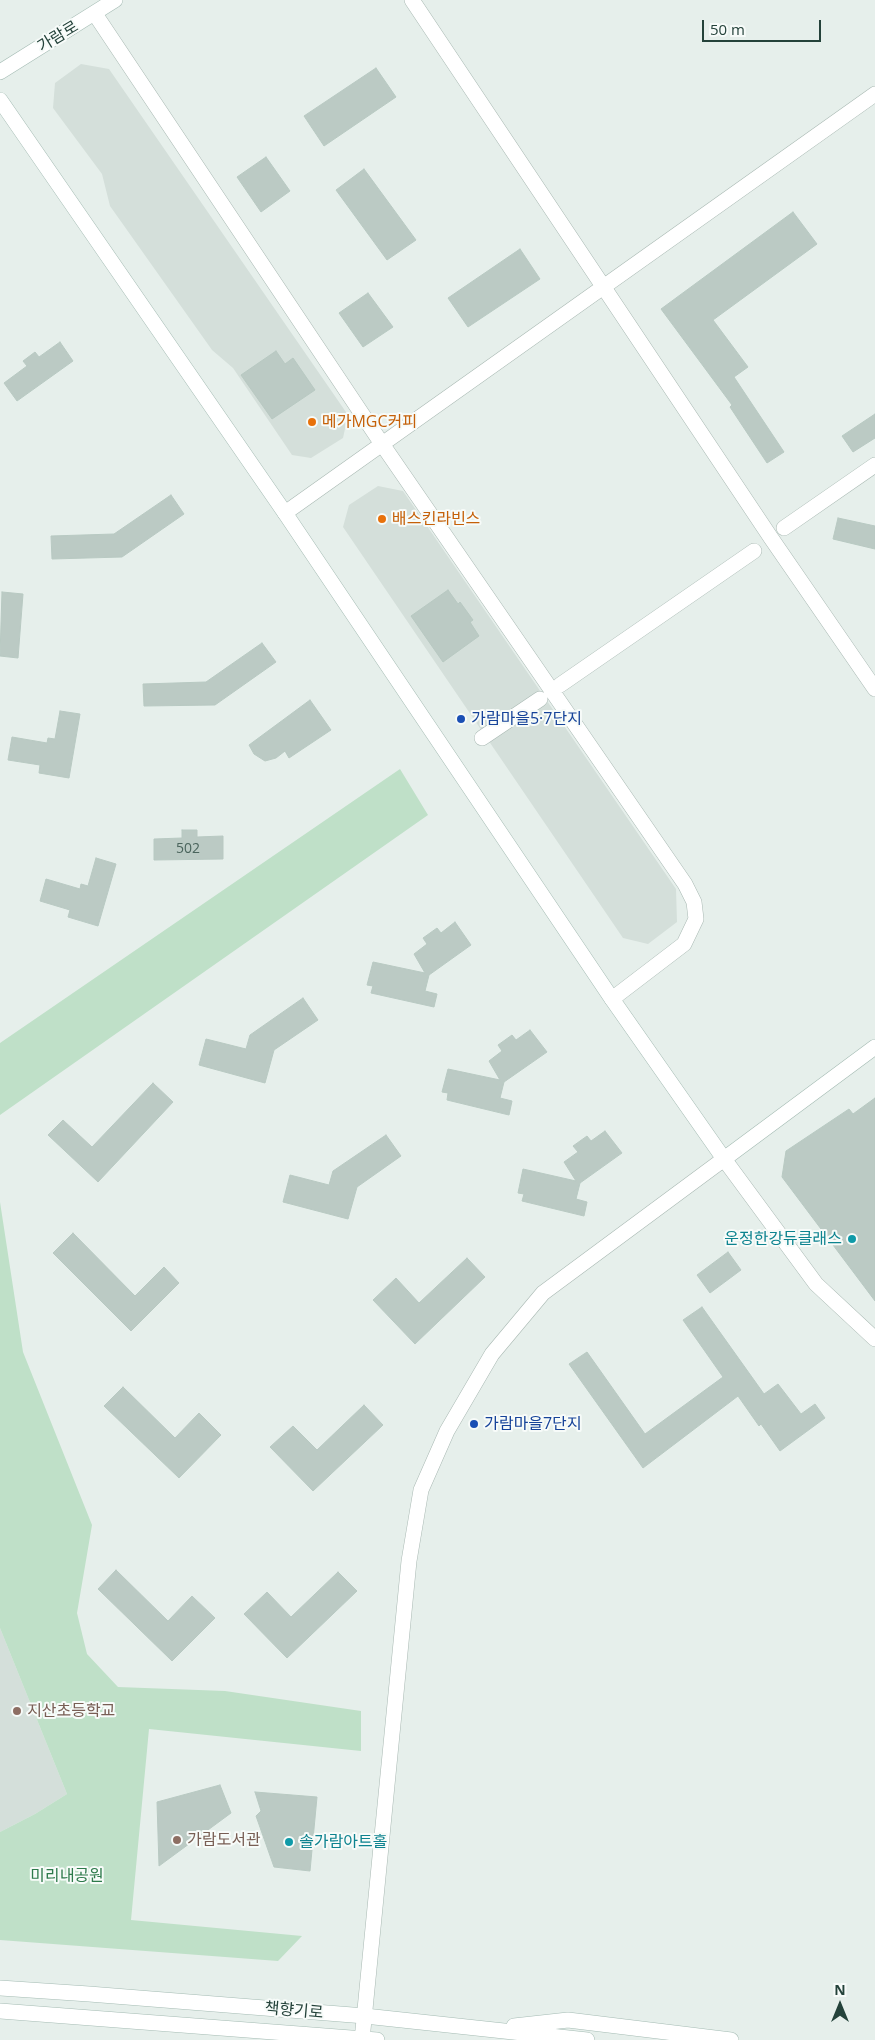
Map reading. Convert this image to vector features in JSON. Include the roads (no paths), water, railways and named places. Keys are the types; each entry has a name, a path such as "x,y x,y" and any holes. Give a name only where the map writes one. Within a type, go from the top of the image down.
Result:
{"street":[{"name":"가람로","path":"0,72 115,0"},
{"path":"412,0 771,538 875,689"},
{"path":"95,14 382,444 686,884 694,902 696,919 684,944 612,999"},
{"path":"285,513 875,94"},
{"path":"0,100 285,513 612,999 724,1159 816,1284 875,1339"},
{"path":"784,528 875,465"},
{"path":"560,685 754,550"},
{"path":"482,738 540,699"},
{"path":"367,2040 365,2016 408,1561 421,1490 447,1431 492,1354 543,1293 875,1047"},
{"name":"책향기로","path":"0,1988 365,2016 587,2040"},
{"name":"책향기로","path":"0,2011 367,2040"},
{"path":"486,2029 568,2020 731,2040"}],"place":[{"name":"메가MGC커피","path":"312,422"},
{"name":"배스킨라빈스","path":"382,519"},
{"name":"가람마을5·7단지","path":"461,719"},
{"name":"운정한강듀클래스","path":"852,1239"},
{"name":"가람마을7단지","path":"474,1424"},
{"name":"지산초등학교","path":"17,1711"},
{"name":"가람도서관","path":"177,1840"},
{"name":"솔가람아트홀","path":"289,1842"}],"park label":[{"name":"미리내공원","path":"67,1876"}]}
